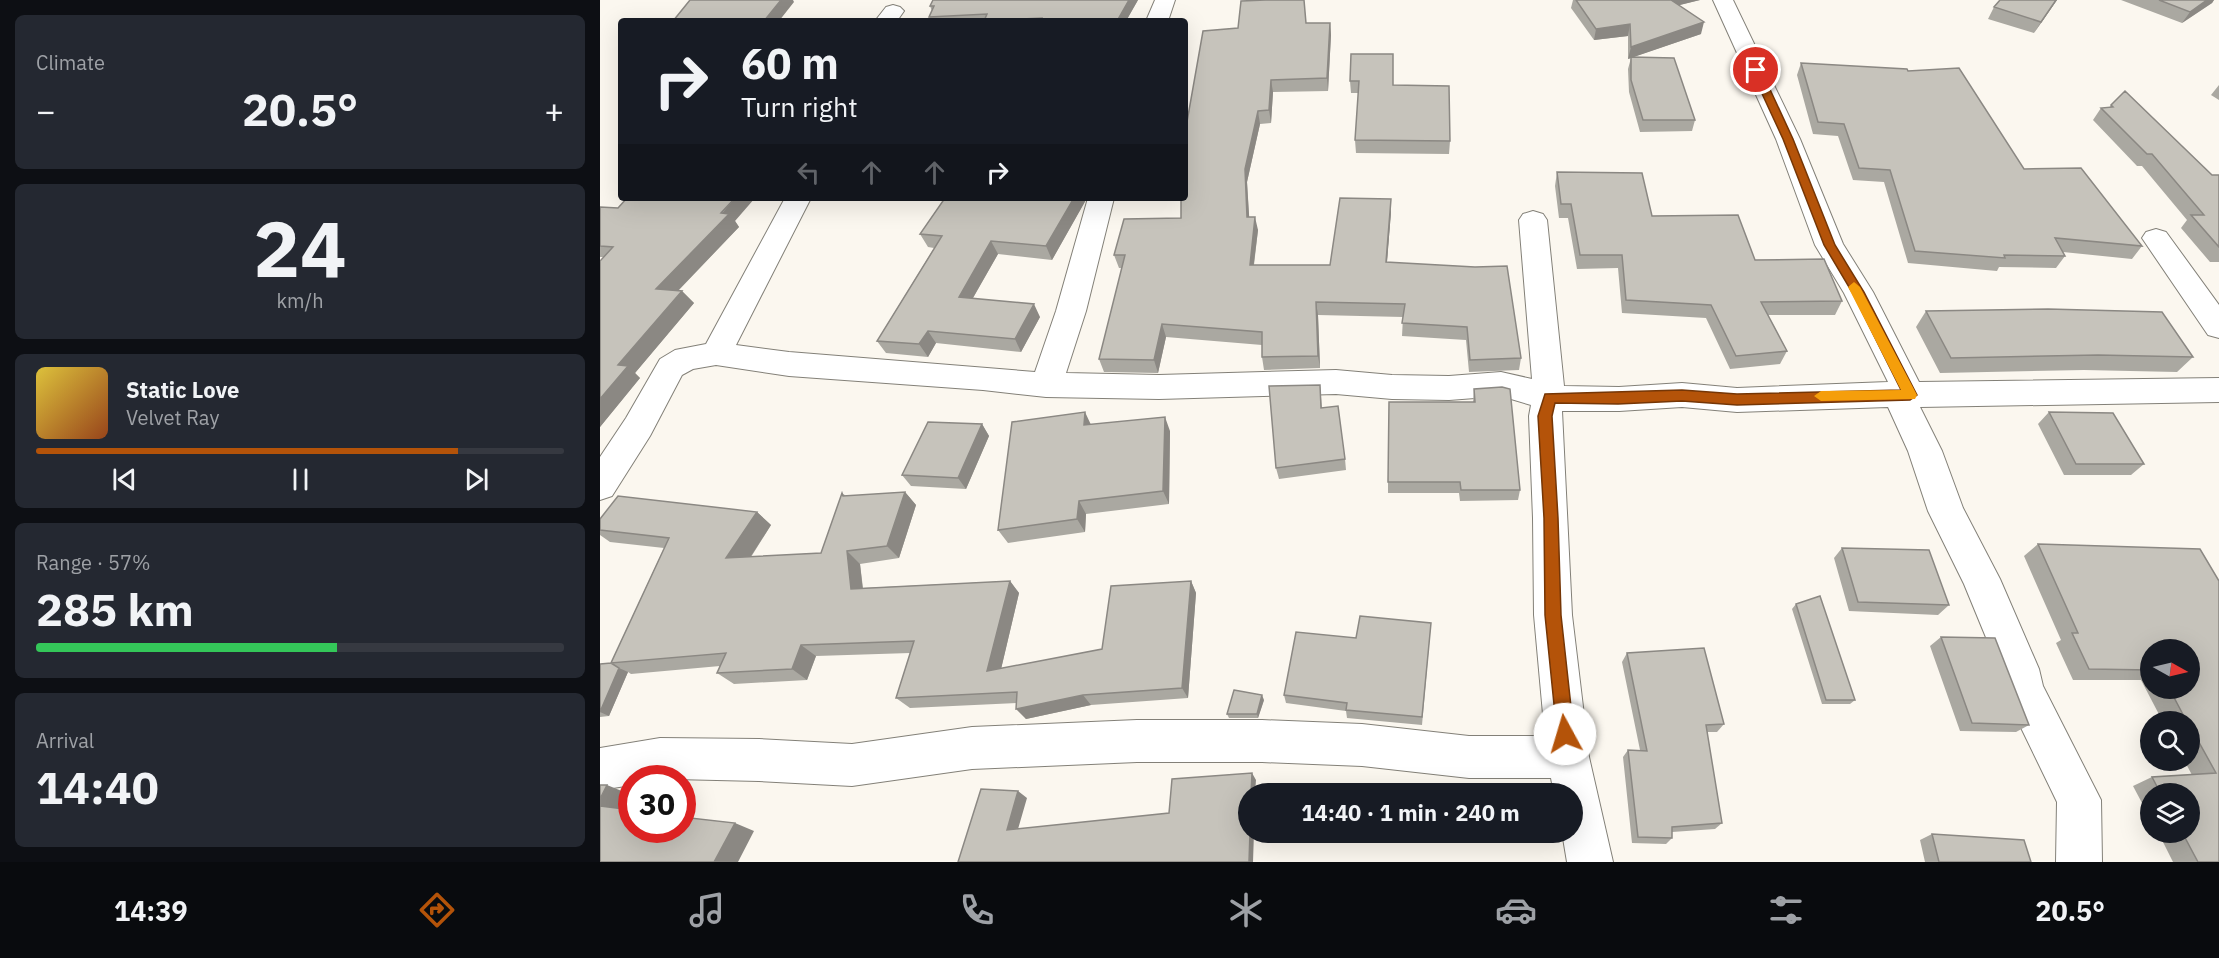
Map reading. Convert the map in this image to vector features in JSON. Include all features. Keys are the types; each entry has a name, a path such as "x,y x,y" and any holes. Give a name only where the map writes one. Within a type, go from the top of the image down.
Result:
{"street":[{"path":"1158,18 1165,0"},
{"path":"1723,0 1788,139 1829,245 1858,292 1910,395"},
{"path":"716,354 796,201"},
{"path":"1046,385 1071,311 1100,201"},
{"path":"1533,220 1550,398 1545,416 1551,518 1553,615 1568,757 1590,862"},
{"path":"2156,238 2219,327"},
{"path":"600,486 638,427 671,367 686,358 716,354 789,364 983,378 1046,385 1159,387 1336,382 1392,387 1449,388 1501,384 1550,398 1618,399 1682,395 1737,399 2219,390"},
{"path":"1910,395 1904,407 1925,451 1946,511 1981,579 2019,669 2024,691 2079,800 2079,862"},
{"path":"600,769 660,759 759,760 852,765 972,748 1137,741 1362,745 1469,757 1568,757"}],"building":[{"path":"690,0 781,0 766,18 675,18"},
{"path":"933,0 1129,0 1119,18 985,18 987,14 929,17 934,6 930,6"},
{"path":"1304,0 1306,23 1330,23 1327,78 1271,80 1269,110 1258,111 1245,169 1247,217 1255,217 1250,265 1330,265 1340,198 1391,199 1386,262 1475,267 1507,266 1521,358 1470,360 1467,327 1402,323 1405,304 1316,302 1318,356 1262,357 1262,332 1162,324 1154,360 1099,359 1125,255 1114,255 1124,219 1181,218 1181,201 1188,201 1188,116 1203,31 1238,28 1241,1"},
{"path":"1576,0 1671,0 1704,22 1631,47 1630,24 1596,29"},
{"path":"2000,0 2056,0 2041,22 1994,7"},
{"path":"2159,0 2207,0 2190,12"},
{"path":"1351,54 1393,54 1393,85 1449,86 1450,141 1355,140 1359,81 1350,81"},
{"path":"1631,57 1674,58 1695,120 1643,120 1631,80"},
{"path":"1801,63 1907,69 1908,71 1959,68 2024,169 2081,168 2142,246 2055,238 2065,256 2004,255 2005,258 1915,251 1890,170 1859,168 1844,124 1818,122"},
{"path":"2125,91 2212,175 2219,175 2219,247 2191,215 2204,215 2152,154 2147,154 2101,108 2113,107 2111,105"},
{"path":"1557,172 1642,173 1652,216 1738,215 1755,260 1824,259 1842,301 1761,302 1787,351 1736,356 1711,305 1626,300 1622,255 1580,255 1571,204 1561,204"},
{"path":"624,201 732,201 721,213 729,214 656,289 682,291 618,365 628,366 600,399 600,261 613,247 600,246 600,207 618,208"},
{"path":"943,201 1072,201 1046,246 991,241 959,297 1034,304 1015,339 928,331 919,344 877,341 942,236 920,234"},
{"path":"2048,309 2162,312 2193,357 2098,355 1951,358 1926,311"},
{"path":"1320,385 1321,408 1338,406 1345,459 1276,468 1269,386"},
{"path":"1502,387 1510,389 1520,490 1461,490 1460,482 1388,482 1389,402 1475,402 1474,389"},
{"path":"1085,412 1084,425 1165,417 1163,491 1079,501 1077,519 998,530 1012,422"},
{"path":"2049,412 2113,413 2144,464 2076,464"},
{"path":"928,422 982,424 958,478 902,475"},
{"path":"905,492 887,546 847,551 851,589 1010,581 987,671 1102,649 1111,586 1191,581 1182,688 1083,695 1016,709 1017,692 896,698 914,641 801,645 792,669 717,673 726,653 611,663 669,538 600,530 600,519 618,496 757,512 726,558 821,553 842,493 843,496"},
{"path":"2038,544 2200,549 2219,581 2219,862 2198,862 2188,843 2200,843 2200,783 2155,783 2152,777 2216,773 2200,744 2200,711 2181,711 2175,699 2200,699 2200,639 2140,639 2140,670 2089,669 2072,633 2078,633"},
{"path":"1842,548 1929,550 1949,605 1858,602"},
{"path":"1820,596 1855,700 1826,700 1796,604"},
{"path":"1360,616 1431,623 1422,717 1346,710 1347,703 1284,695 1296,632 1356,638"},
{"path":"1941,637 1995,638 2029,725 1972,723"},
{"path":"1704,648 1724,724 1706,725 1722,823 1672,827 1672,838 1638,837 1628,750 1647,751 1627,653"},
{"path":"611,663 619,668 600,712 600,664"},
{"path":"1234,690 1262,695 1257,714 1227,714"},
{"path":"1252,773 1252,783 1238,783 1238,843 1250,843 1249,862 958,862 981,789 1018,791 1007,830 1169,813 1172,779"},
{"path":"600,785 607,785 600,799"},
{"path":"600,806 618,808 618,843 696,843 696,819 735,823 714,862 600,862"},
{"path":"1932,834 2024,840 2031,862 1939,862"}],"slow traffic":[{"path":"1821,396 1910,395 1854,287"}],"route":[{"path":"1565,734 1553,615 1551,518 1545,416 1550,398 1618,399 1682,395 1737,399 1910,395 1858,292 1829,245 1788,139 1756,70"}]}
